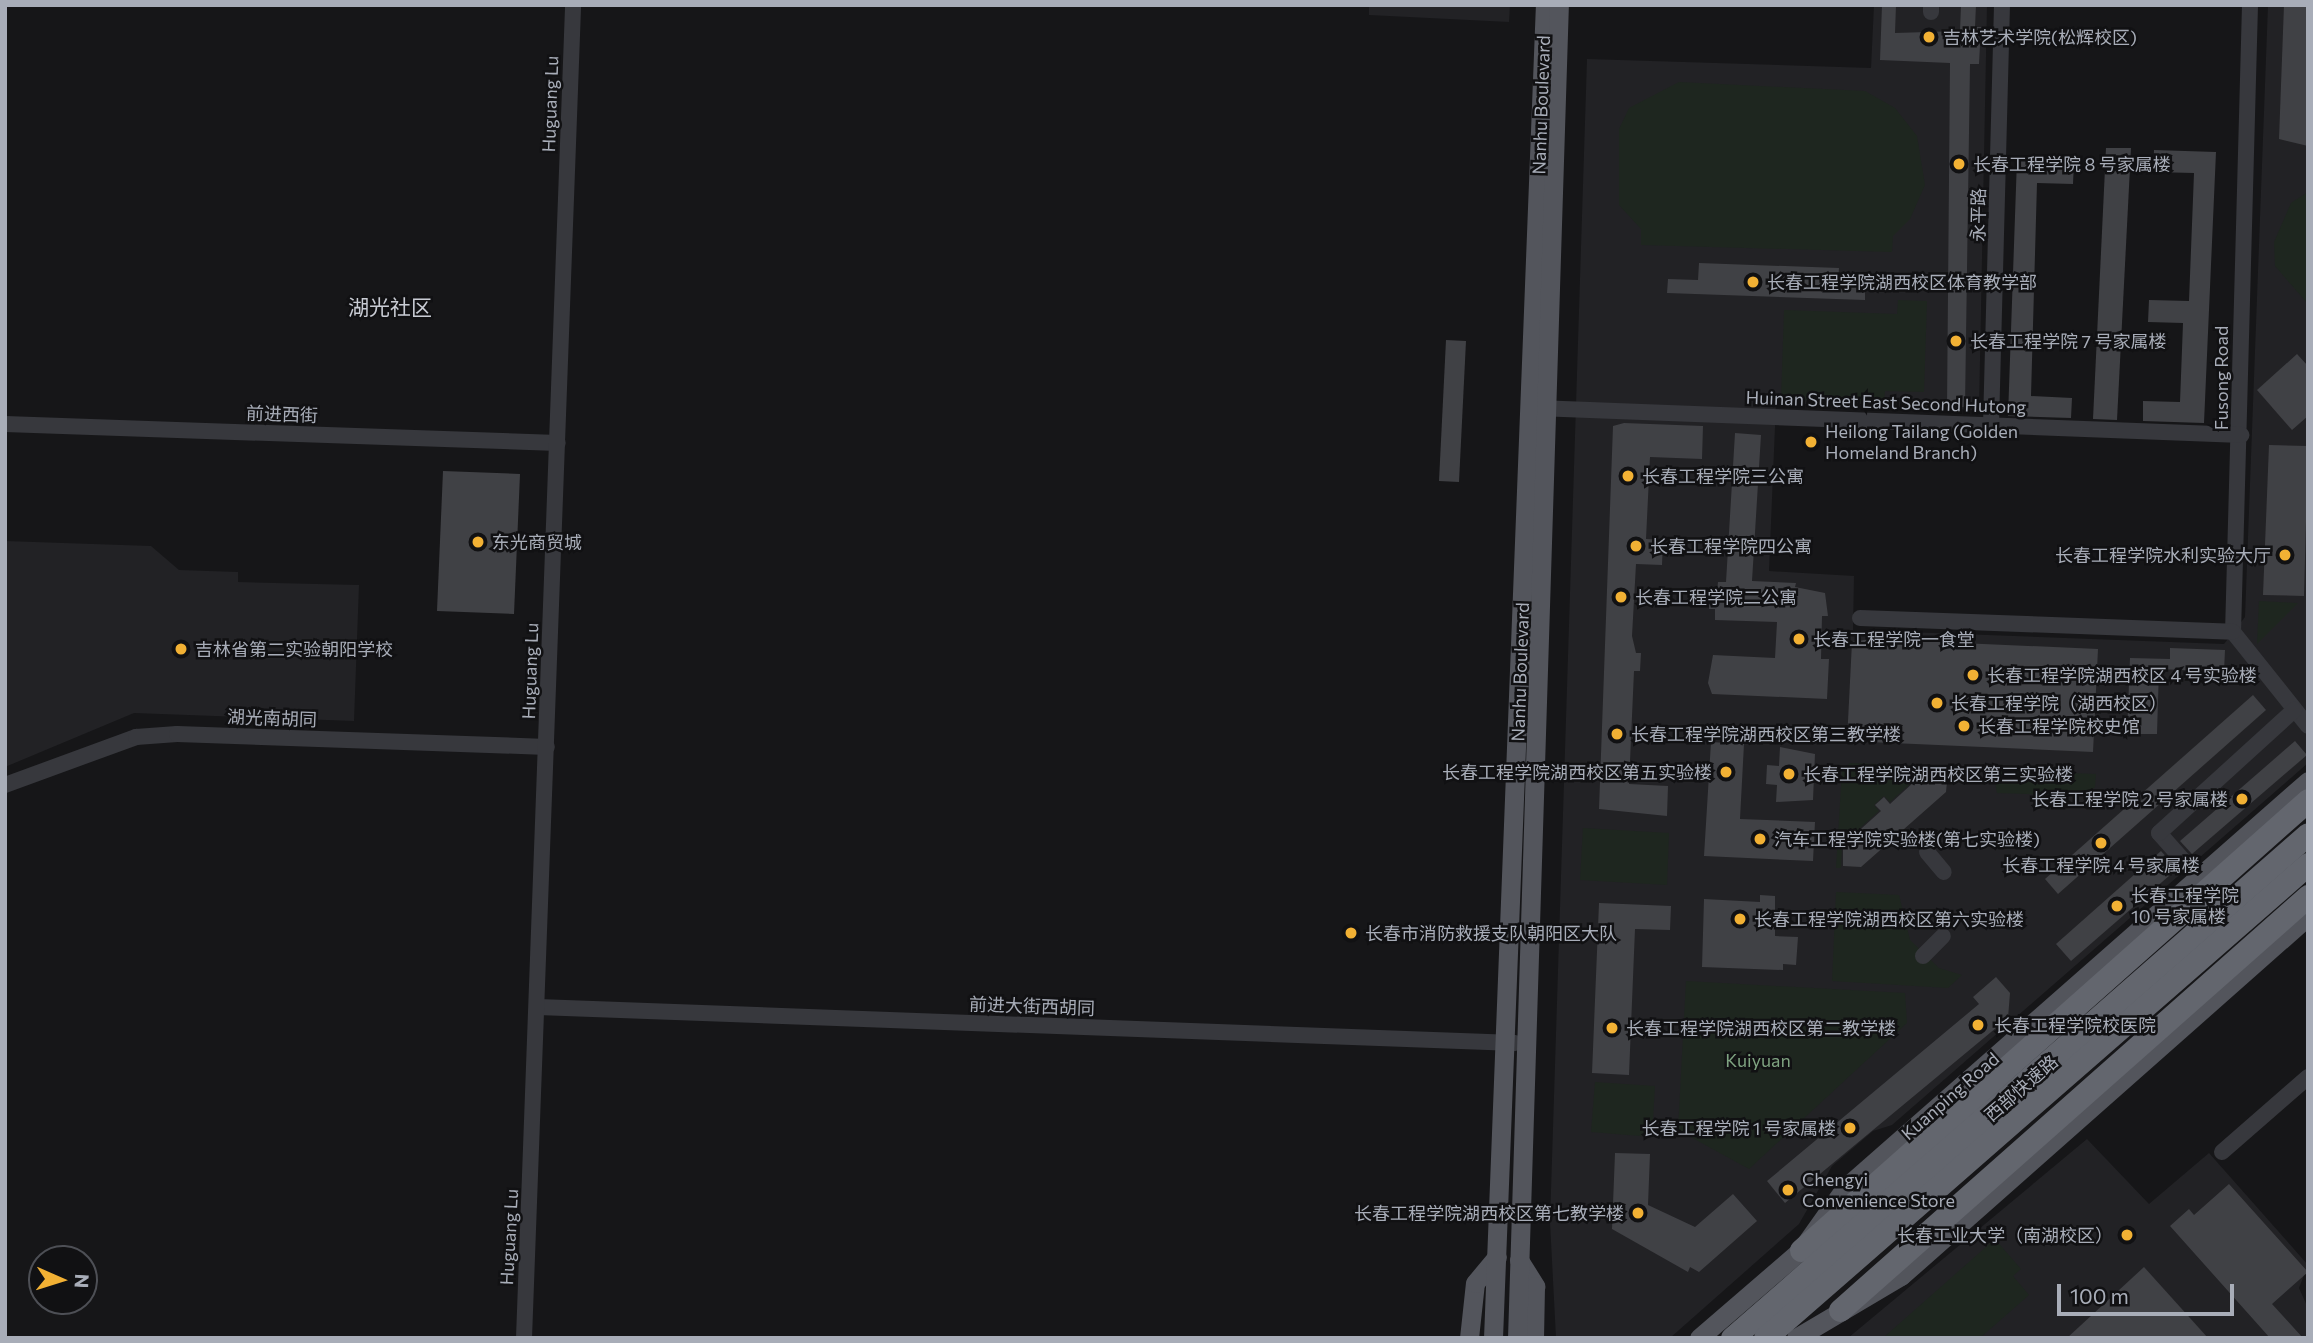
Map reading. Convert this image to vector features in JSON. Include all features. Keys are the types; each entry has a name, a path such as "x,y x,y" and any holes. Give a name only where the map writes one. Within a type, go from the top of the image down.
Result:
{"highway":[{"path":"1801,1250 2308,800"},
{"name":"西部快速路","path":"1731,1338 2308,834"},
{"name":"西部快速路","path":"1765,1338 2308,864"},
{"path":"1840,1310 2308,896"}],"main road":[{"name":"Nanhu Boulevard","path":"1538,408 1545,5"},
{"name":"Nanhu Boulevard","path":"1493,1338 1515,1043 1538,408 1559,5"},
{"name":"Kuanping Road","path":"1699,1338 1801,1250 1845,1188 2308,780"},
{"path":"1796,1338 1901,1276 2308,916"},
{"name":"Nanhu Boulevard","path":"1515,1043 1517,1338"},
{"path":"1469,1338 1475,1283 1497,1257"},
{"path":"1518,1258 1535,1286 1534,1338"}],"street":[{"name":"Huguang Lu","path":"524,1338 573,5"},
{"name":"永平路","path":"1991,425 2002,5"},
{"name":"Fusong Road","path":"2234,632 2250,5"},
{"name":"Huinan Street East Second Hutong","path":"1538,408 1971,419 1991,425 2241,435"},
{"name":"前进西街","path":"5,424 558,443"},
{"path":"1860,618 2234,632 2308,726"},
{"path":"2191,869 2159,833 2294,710"},
{"name":"湖光南胡同","path":"5,785 136,737 177,734 547,747"},
{"path":"1927,852 1944,872"},
{"path":"1923,956 1943,936"},
{"name":"前进大街西胡同","path":"538,1007 1515,1043"},
{"path":"2222,1152 2308,1077"}],"shaded area":[{"path":"1369,5 1510,5 1509,22 1369,15"},
{"name":"长春工程学院（湖西校区）","path":"1874,5 1987,5 1979,410 1776,403 1769,571 1854,576 1853,630 2224,644 2245,617 2268,5 2308,5 2308,763 1892,1125 1873,1131 1832,1166 1799,1224 1670,1338 1556,1338 1550,1222 1587,59 1871,68"},
{"name":"吉林省第二实验朝阳学校","path":"5,541 151,546 179,570 238,572 238,582 359,585 354,721 134,713 5,767"},
{"name":"长春工业大学（南湖校区）","path":"2087,1139 2149,1204 2209,1153 2308,1265 2299,1288 2308,1308 2308,1338 1848,1338"}],"green space":[{"path":"1679,82 1865,91 1895,108 1917,136 1925,185 1910,219 1893,236 1892,252 1641,245 1641,229 1619,205 1619,129 1629,108"},
{"path":"2308,192 2308,304 2275,266 2274,242 2291,203"},
{"path":"1898,300 1927,301 1924,392 1885,391 1884,403 1781,399 1784,310 1897,314"},
{"path":"2259,601 2298,603 2257,644"},
{"path":"1850,763 1930,766 1890,802 1884,796 1874,805 1879,811 1842,844 1841,868 1836,868 1842,770"},
{"path":"1993,770 2096,774 2095,787 2084,796 1997,793"},
{"path":"1583,828 1669,833 1667,885 1580,880"},
{"path":"1836,892 1899,895 1910,940 1939,968 1962,975 1948,988 1832,981"},
{"name":"Kuiyuan","path":"1686,981 1905,993 1907,1023 1749,1169 1678,1130"},
{"path":"1595,1082 1655,1086 1652,1137 1591,1132"},
{"path":"1995,1239 2021,1269 2013,1276 2029,1295 1980,1338 1883,1338"}],"building":[{"path":"1882,5 1896,5 1895,33 1960,31 1961,5 1976,5 1975,27 1981,27 1979,64 1970,64 1965,407 1947,408 1950,63 1880,60"},
{"path":"2284,5 2308,5 2308,146 2279,139"},
{"path":"2106,148 2131,148 2117,420 2093,419"},
{"path":"2154,150 2216,152 2204,423 2143,421 2143,401 2180,402 2183,323 2148,322 2149,300 2189,301 2194,173 2153,172"},
{"path":"2017,159 2074,161 2073,184 2037,183 2031,396 2072,398 2071,418 2008,416"},
{"name":"长春工程学院湖西校区体育教学部","path":"1699,263 1839,268 1838,283 1865,284 1865,300 1667,293 1668,279 1698,280"},
{"path":"1446,340 1466,341 1459,482 1439,481"},
{"path":"2297,354 2308,366 2308,416 2292,430 2257,390"},
{"path":"1624,423 1703,426 1702,459 1650,457 1646,539 1663,540 1662,565 1636,564 1632,636 1636,653 1641,653 1640,671 1634,671 1629,784 1668,786 1667,816 1599,809 1613,426"},
{"name":"长春工程学院一食堂","path":"1735,433 1761,435 1752,581 1796,583 1795,587 1825,593 1828,616 1822,616 1821,659 1829,659 1827,699 1712,694 1708,683 1713,655 1775,658 1777,622 1715,620 1715,609 1709,609 1710,591 1717,592 1718,582 1726,582"},
{"name":"长春工程学院水利实验大厅","path":"2269,445 2308,446 2304,596 2263,595"},
{"name":"东光商贸城","path":"443,471 520,474 514,614 437,611"},
{"name":"长春工程学院湖西校区 4 号实验楼","path":"1870,639 2098,649 2093,752 1847,741 1852,642"},
{"path":"2170,648 2225,650 2224,672 2159,669 2157,734 2127,734 2130,658 2170,659"},
{"path":"2253,695 2266,710 2058,894 2045,879"},
{"name":"长春工程学院 2 号家属楼","path":"2295,741 2307,755 2192,854 2180,841"},
{"name":"汽车工程学院实验楼(第七实验楼)","path":"1711,742 1744,744 1740,819 1815,822 1813,861 1704,856"},
{"name":"长春工程学院湖西校区第三实验楼","path":"1780,747 1815,754 1813,800 1776,802 1777,785 1766,784 1767,765 1779,766"},
{"path":"1927,770 1948,772 1946,792 1861,867 1843,866 1843,845 1881,811 1875,805 1884,797 1890,804"},
{"name":"长春工程学院 10 号家属楼","path":"2161,851 2177,869 2071,961 2056,944"},
{"name":"长春工程学院湖西校区第六实验楼","path":"1760,895 1775,896 1775,936 1798,937 1796,965 1783,964 1783,970 1702,967 1704,899 1760,902"},
{"name":"长春工程学院湖西校区第二教学楼","path":"1599,903 1671,906 1670,930 1635,929 1629,1075 1592,1073"},
{"path":"1996,977 2010,993 2008,1018 1785,1203 1767,1181 1979,1004 1973,997"},
{"name":"长春工程学院湖西校区第七教学楼","path":"1615,1153 1650,1154 1648,1205 1695,1227 1733,1194 1757,1221 1699,1272 1690,1267 1688,1272 1612,1229"},
{"path":"2229,1184 2308,1272 2272,1304 2303,1338 2270,1338 2170,1226 2189,1209 2194,1215"},
{"path":"2144,1267 2208,1338 2067,1338"}],"place":[{"name":"吉林艺术学院(松辉校区)","path":"1929,37"},
{"name":"长春工程学院 8 号家属楼","path":"1959,164"},
{"name":"长春工程学院湖西校区体育教学部","path":"1753,282"},
{"name":"长春工程学院 7 号家属楼","path":"1956,341"},
{"name":"Heilong Tailang (Golden Homeland Branch)","path":"1811,442"},
{"name":"长春工程学院三公寓","path":"1628,476"},
{"name":"东光商贸城","path":"478,542"},
{"name":"长春工程学院四公寓","path":"1636,546"},
{"name":"长春工程学院水利实验大厅","path":"2285,555"},
{"name":"长春工程学院二公寓","path":"1621,597"},
{"name":"长春工程学院一食堂","path":"1799,639"},
{"name":"吉林省第二实验朝阳学校","path":"181,649"},
{"name":"长春工程学院湖西校区 4 号实验楼","path":"1973,675"},
{"name":"长春工程学院（湖西校区）","path":"1937,703"},
{"name":"长春工程学院校史馆","path":"1964,726"},
{"name":"长春工程学院湖西校区第三教学楼","path":"1617,734"},
{"name":"长春工程学院湖西校区第五实验楼","path":"1726,772"},
{"name":"长春工程学院湖西校区第三实验楼","path":"1789,774"},
{"name":"长春工程学院 2 号家属楼","path":"2242,799"},
{"name":"汽车工程学院实验楼(第七实验楼)","path":"1760,839"},
{"name":"长春工程学院 4 号家属楼","path":"2101,843"},
{"name":"长春工程学院 10 号家属楼","path":"2117,906"},
{"name":"长春工程学院湖西校区第六实验楼","path":"1740,919"},
{"name":"长春市消防救援支队朝阳区大队","path":"1351,933"},
{"name":"长春工程学院校医院","path":"1978,1025"},
{"name":"长春工程学院湖西校区第二教学楼","path":"1612,1028"},
{"name":"长春工程学院 1 号家属楼","path":"1850,1128"},
{"name":"Chengyi Convenience Store","path":"1788,1190"},
{"name":"长春工程学院湖西校区第七教学楼","path":"1638,1213"},
{"name":"长春工业大学（南湖校区）","path":"2127,1235"}],"district":[{"name":"湖光社区","path":"390,307"}]}
